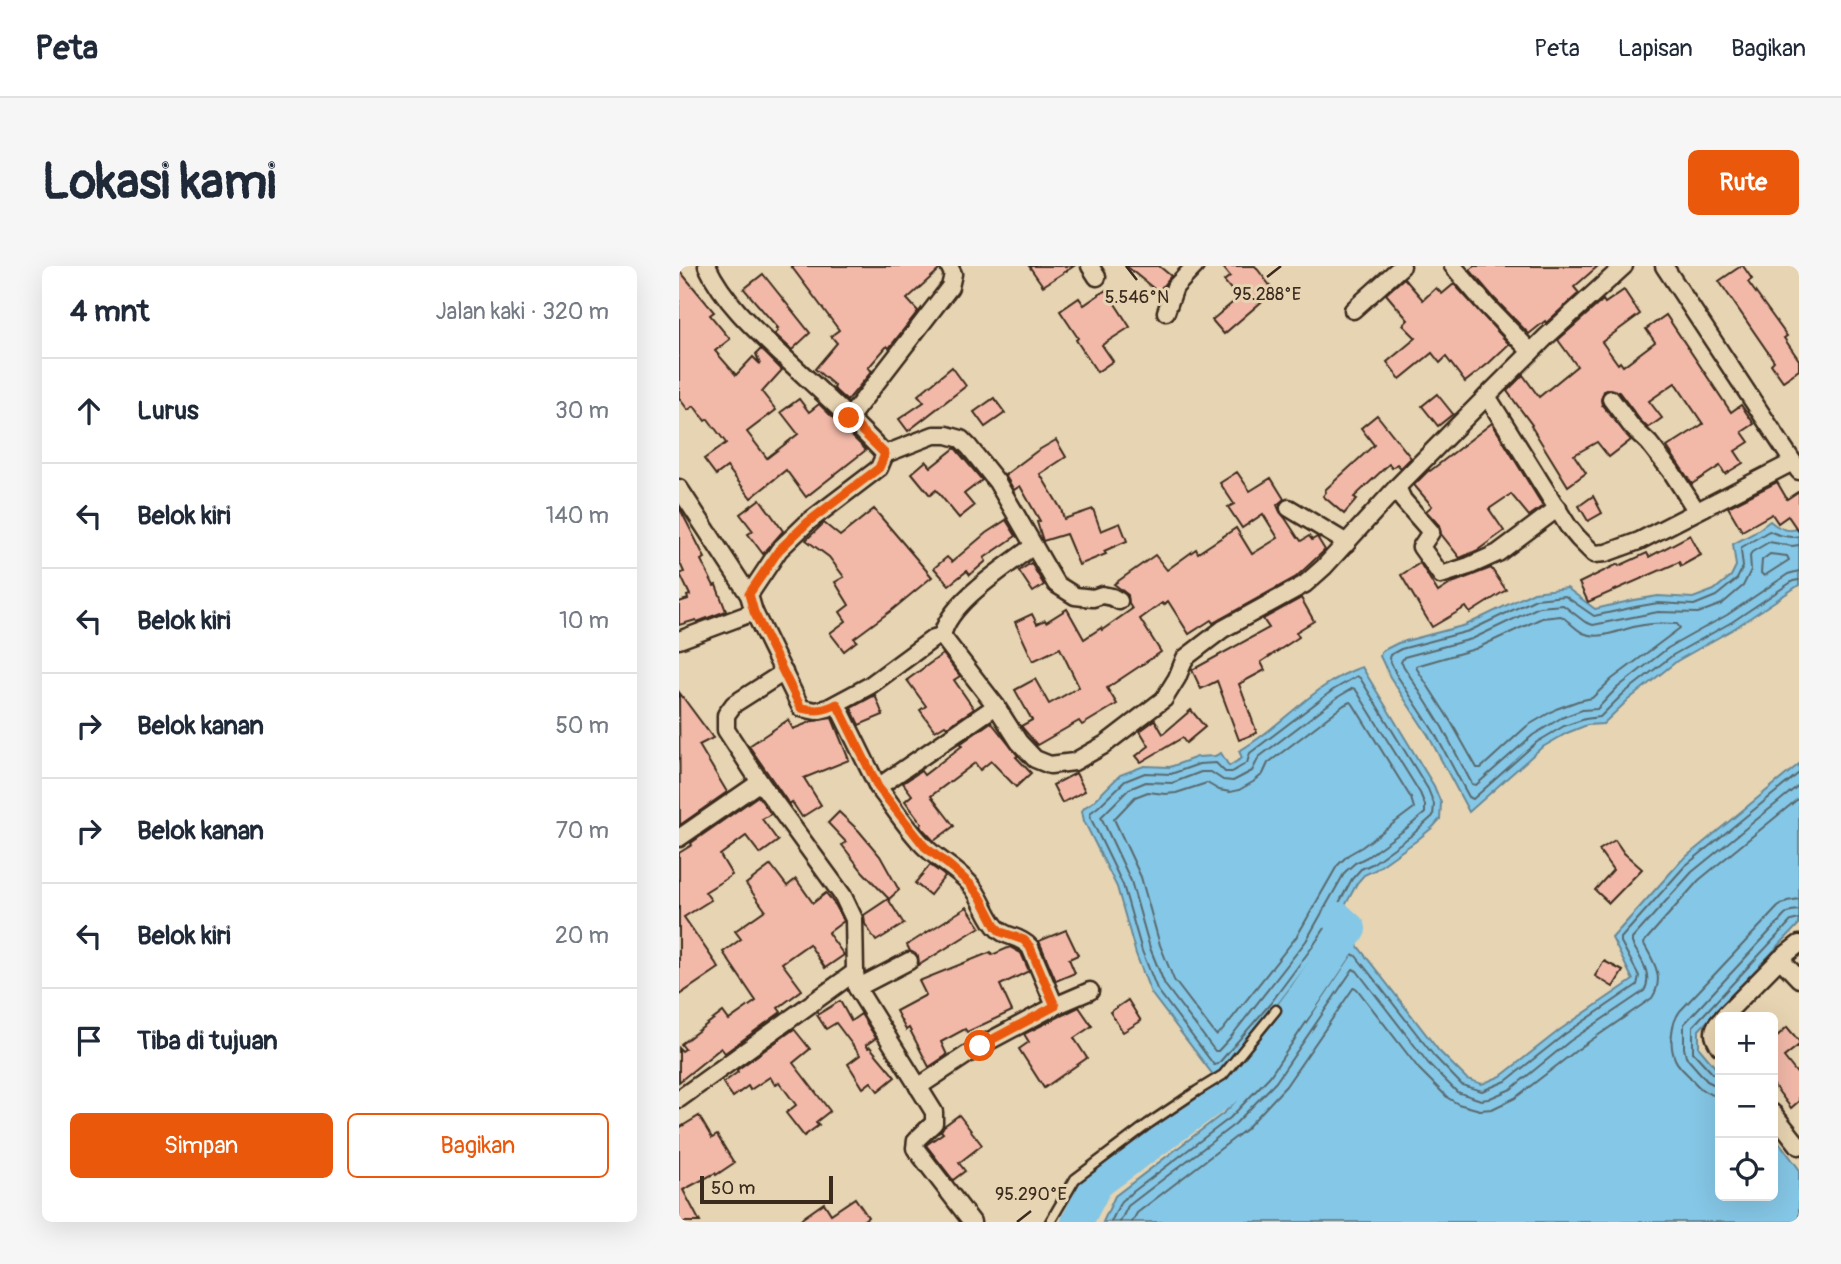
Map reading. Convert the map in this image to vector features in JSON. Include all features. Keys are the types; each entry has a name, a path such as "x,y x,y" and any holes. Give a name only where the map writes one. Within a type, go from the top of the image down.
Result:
{"street":[{"path":"707,266 714,282 746,321 885,454"},
{"path":"849,418 950,287 953,274 949,266"},
{"path":"1166,312 1175,287 1195,266"},
{"path":"1353,310 1402,266"},
{"path":"1453,266 1531,352"},
{"path":"1033,546 959,605 943,628 942,636 996,706 1019,743 1035,759 1051,765 1074,762 1104,746 1164,699 1185,658 1223,629 1305,584 1324,568 1487,396 1625,266"},
{"path":"1487,396 1573,532 1594,554 1606,553 1639,541 1696,510 1796,467 1664,266"},
{"path":"1611,399 1671,471 1696,510"},
{"path":"749,594 779,550 808,522 879,468 885,454 933,435 947,435 961,439 997,482 1056,584 1075,596 1093,598 1103,595 1119,601"},
{"path":"679,488 749,594 754,612 801,708 816,711 837,704 869,687 933,638 942,636"},
{"path":"1397,488 1403,500 1431,532 1421,547 1441,575 1498,553 1558,508"},
{"path":"1289,508 1347,542"},
{"path":"679,640 754,612"},
{"path":"785,672 734,705 726,715 726,730 760,782 843,896 854,919 856,980 934,1112 934,1123 916,1140 915,1148 972,1222"},
{"path":"837,704 878,787 925,847 970,884 981,898 996,927 1001,932 1024,940 1030,947 1055,1006"},
{"path":"878,787 996,706"},
{"path":"679,838 760,782"},
{"path":"1729,1012 1780,959 1799,944"},
{"path":"1780,959 1799,979"},
{"path":"679,1099 856,980 909,961"},
{"path":"918,1087 980,1046 1055,1006 1090,991"},
{"path":"1778,1119 1799,1146"}],"lane":[{"path":"1050,1222 1075,1179 1148,1124 1223,1075 1276,1010"}],"water":[{"path":"1770,521 1784,529 1799,528 1799,585 1735,628 1677,661 1603,724 1587,725 1541,748 1469,812 1428,735 1390,677 1380,656 1382,651 1398,643 1466,625 1534,592 1567,588 1595,609 1658,596 1693,598 1714,590 1731,576 1736,566 1733,544"},
{"path":"1362,667 1434,786 1441,803 1440,819 1416,841 1364,875 1319,950 1275,1008 1214,1076 1151,993 1136,954 1117,887 1084,821 1082,811 1120,775 1144,766 1170,767 1197,757 1221,753 1229,766 1242,758 1239,751 1314,694 1345,674"},
{"path":"1799,764 1799,924 1699,1030 1699,1048 1715,1067 1715,1201 1778,1201 1778,1141 1799,1169 1799,1222 1103,1222 1115,1196 1225,1112 1265,1071 1353,940 1439,1051 1467,1079 1482,1084 1501,1076 1561,1029 1633,980 1612,938 1681,861"}],"building":[{"path":"791,266 939,266 939,270 907,299 918,311 889,348 887,346 868,368 872,371 847,401 836,391 835,386 815,369 837,343 831,336 839,330"},
{"path":"1029,266 1074,266 1043,286"},
{"path":"1126,266 1159,266 1171,276 1158,292"},
{"path":"1222,266 1255,266 1274,291 1224,334 1212,320 1238,298 1224,281 1230,276"},
{"path":"1474,266 1598,266 1574,287 1579,293 1546,323 1545,321 1529,334 1470,270"},
{"path":"1741,266 1752,279 1748,282 1787,336 1784,338 1799,360 1799,370 1783,381 1771,364 1774,361 1719,281"},
{"path":"679,270 714,312 710,315 730,339 715,351 736,375 753,357 760,364 756,354 761,349 782,370 762,392 776,410 747,432 767,458 798,434 781,412 799,399 809,412 819,404 866,450 806,497 786,470 751,498 727,467 716,475 704,459 726,443 708,419 705,421 694,406 688,410 679,398"},
{"path":"763,274 810,333 792,350 775,334 778,328 744,289"},
{"path":"1404,278 1423,300 1436,288 1442,294 1454,284 1509,344 1465,382 1446,357 1440,363 1432,353 1400,379 1387,362 1416,338 1403,325 1408,320 1386,294"},
{"path":"1106,290 1130,327 1102,345 1113,361 1097,372 1060,311 1079,298 1084,305"},
{"path":"1624,290 1640,314 1602,342 1618,364 1620,362 1623,366 1655,342 1646,329 1666,315 1731,412 1741,405 1754,424 1742,432 1749,442 1735,451 1743,463 1725,474 1720,466 1692,484 1667,447 1703,424 1675,383 1649,401 1662,418 1648,428 1619,392 1610,389 1604,391 1602,405 1631,440 1609,457 1597,442 1574,455 1586,473 1568,486 1532,425 1507,391 1523,375 1539,397 1577,366 1558,340 1603,300 1605,303"},
{"path":"952,367 966,386 908,431 899,419 924,402 918,395"},
{"path":"1437,394 1453,414 1438,426 1422,406"},
{"path":"994,398 1005,413 985,427 974,412"},
{"path":"1377,415 1411,458 1401,468 1397,464 1392,468 1389,464 1354,497 1357,499 1344,514 1323,496 1325,490 1374,445 1361,428"},
{"path":"1492,423 1543,506 1529,516 1511,494 1489,509 1504,531 1478,550 1460,558 1441,534 1439,525 1426,511 1432,506 1414,485 1429,470"},
{"path":"1056,440 1066,457 1040,474 1064,519 1093,509 1101,531 1120,523 1127,541 1104,551 1106,554 1079,565 1066,534 1043,541 1037,522 1040,521 1020,486 1014,490 1005,475"},
{"path":"955,448 982,480 964,494 974,506 959,518 936,490 930,495 912,473 926,461 931,467"},
{"path":"1237,472 1250,491 1271,478 1284,499 1277,505 1280,512 1298,538 1301,541 1309,536 1312,540 1317,537 1325,550 1296,577 1189,634 1168,601 1164,605 1162,603 1140,619 1161,652 1107,688 1117,704 1082,725 1079,721 1037,745 1021,726 1032,720 1015,690 1035,679 1049,704 1079,687 1060,648 1033,661 1015,622 1032,614 1037,624 1045,620 1046,622 1067,609 1084,639 1132,609 1128,595 1114,584 1155,555 1167,570 1196,549 1198,553 1236,528 1252,554 1278,538 1263,514 1242,528 1228,507 1234,504 1220,483"},
{"path":"1777,482 1787,499 1799,491 1799,532 1788,516 1778,523 1772,514 1742,531 1728,507"},
{"path":"1593,496 1602,513 1588,521 1579,506"},
{"path":"760,499 783,531 763,554 748,534 753,531 740,514"},
{"path":"679,507 705,558 701,560 714,586 716,585 726,611 697,622 696,620 679,625 679,602 688,599 687,596 690,595 680,574 684,572 679,561"},
{"path":"874,509 932,577 854,638 857,641 844,651 830,633 846,621 840,612 849,605 835,582 844,577 829,557 806,540 824,523 840,536"},
{"path":"1006,520 1016,536 984,558 986,561 970,575 967,571 949,585 934,568 947,557 952,562"},
{"path":"1690,535 1701,555 1681,566 1679,562 1588,602 1579,583 1647,553 1649,557"},
{"path":"1031,563 1044,585 1033,592 1019,571"},
{"path":"1420,563 1438,592 1452,583 1491,568 1506,590 1470,613 1466,607 1432,627 1401,575"},
{"path":"1301,598 1314,621 1296,632 1299,637 1261,662 1265,670 1239,684 1257,733 1239,740 1217,681 1201,689 1192,670 1269,628 1263,619"},
{"path":"943,654 960,676 954,680 974,709 947,727 945,725 935,731 920,710 926,706 907,680"},
{"path":"679,692 713,738 699,745 727,792 680,825"},
{"path":"875,695 883,715 859,725 851,708"},
{"path":"1191,710 1205,727 1186,743 1182,738 1141,762 1136,756 1149,746 1140,731 1155,720 1163,734"},
{"path":"832,718 849,760 804,778 821,805 802,817 792,802 789,804 749,746 788,720 793,729 813,721"},
{"path":"991,722 1031,773 1016,787 991,761 980,770 975,763 931,796 954,826 934,841 920,826 922,824 905,801 912,795 903,783 921,771 924,775"},
{"path":"1076,773 1085,791 1062,803 1053,785"},
{"path":"758,796 771,814 762,819 778,841 760,854 746,836 720,855 732,875 705,892 711,900 684,917 719,968 679,995 679,853"},
{"path":"839,812 880,856 899,890 889,899 863,872 842,845 846,842 828,823"},
{"path":"1615,840 1624,853 1642,869 1609,903 1595,890 1613,870 1599,850"},
{"path":"771,865 787,886 796,879 813,903 826,893 844,921 828,933 844,955 825,968 809,944 782,963 802,990 778,1008 781,1012 725,1053 721,1048 679,1082 679,1048 682,1051 685,1049 681,1044 723,1012 729,1020 756,1001 723,952 741,939 735,931 765,910 746,884"},
{"path":"930,865 945,876 930,895 915,883"},
{"path":"888,899 904,924 876,941 865,924 864,915"},
{"path":"967,907 980,927 919,965 918,956 910,951 907,945"},
{"path":"1066,930 1078,955 1069,959 1075,973 1056,981 1039,941"},
{"path":"1010,947 1021,953 1029,971 1000,985 1012,1011 967,1032 965,1029 941,1042 947,1055 929,1067 909,1028 906,1030 896,1011 926,995 919,981"},
{"path":"1604,961 1623,971 1613,987 1595,976"},
{"path":"1128,1000 1141,1021 1123,1032 1110,1012"},
{"path":"840,1001 851,1021 861,1014 876,1038 866,1045 895,1077 878,1091 871,1082 863,1088 848,1064 860,1055 836,1023 826,1029 817,1015"},
{"path":"1079,1007 1092,1026 1074,1038 1087,1058 1044,1088 1019,1049 1029,1042 1024,1034"},
{"path":"1787,1027 1799,1041 1799,1045 1784,1057 1799,1076 1799,1101 1791,1108 1778,1091 1778,1035"},
{"path":"794,1029 810,1049 793,1063 830,1111 816,1122 819,1125 804,1136 786,1113 796,1105 779,1082 775,1085 770,1077 750,1090 748,1086 733,1097 723,1083"},
{"path":"959,1115 982,1145 959,1163 965,1171 953,1180 926,1145 943,1133 941,1131 944,1126"},
{"path":"699,1116 712,1138 717,1135 734,1163 716,1175 715,1173 683,1190 700,1222 679,1222 679,1128"},
{"path":"855,1198 868,1217 861,1222 797,1222 824,1203 831,1214"}],"waterway":[{"path":"1077,1222 1097,1183 1232,1085 1254,1063 1350,929 1338,918"}],"route":[{"path":"849,418 885,454 879,468 808,522 779,550 749,594 754,612 801,708 816,711 837,704 878,787 925,847 970,884 1001,932 1024,940 1030,947 1055,1006 980,1046"}]}
